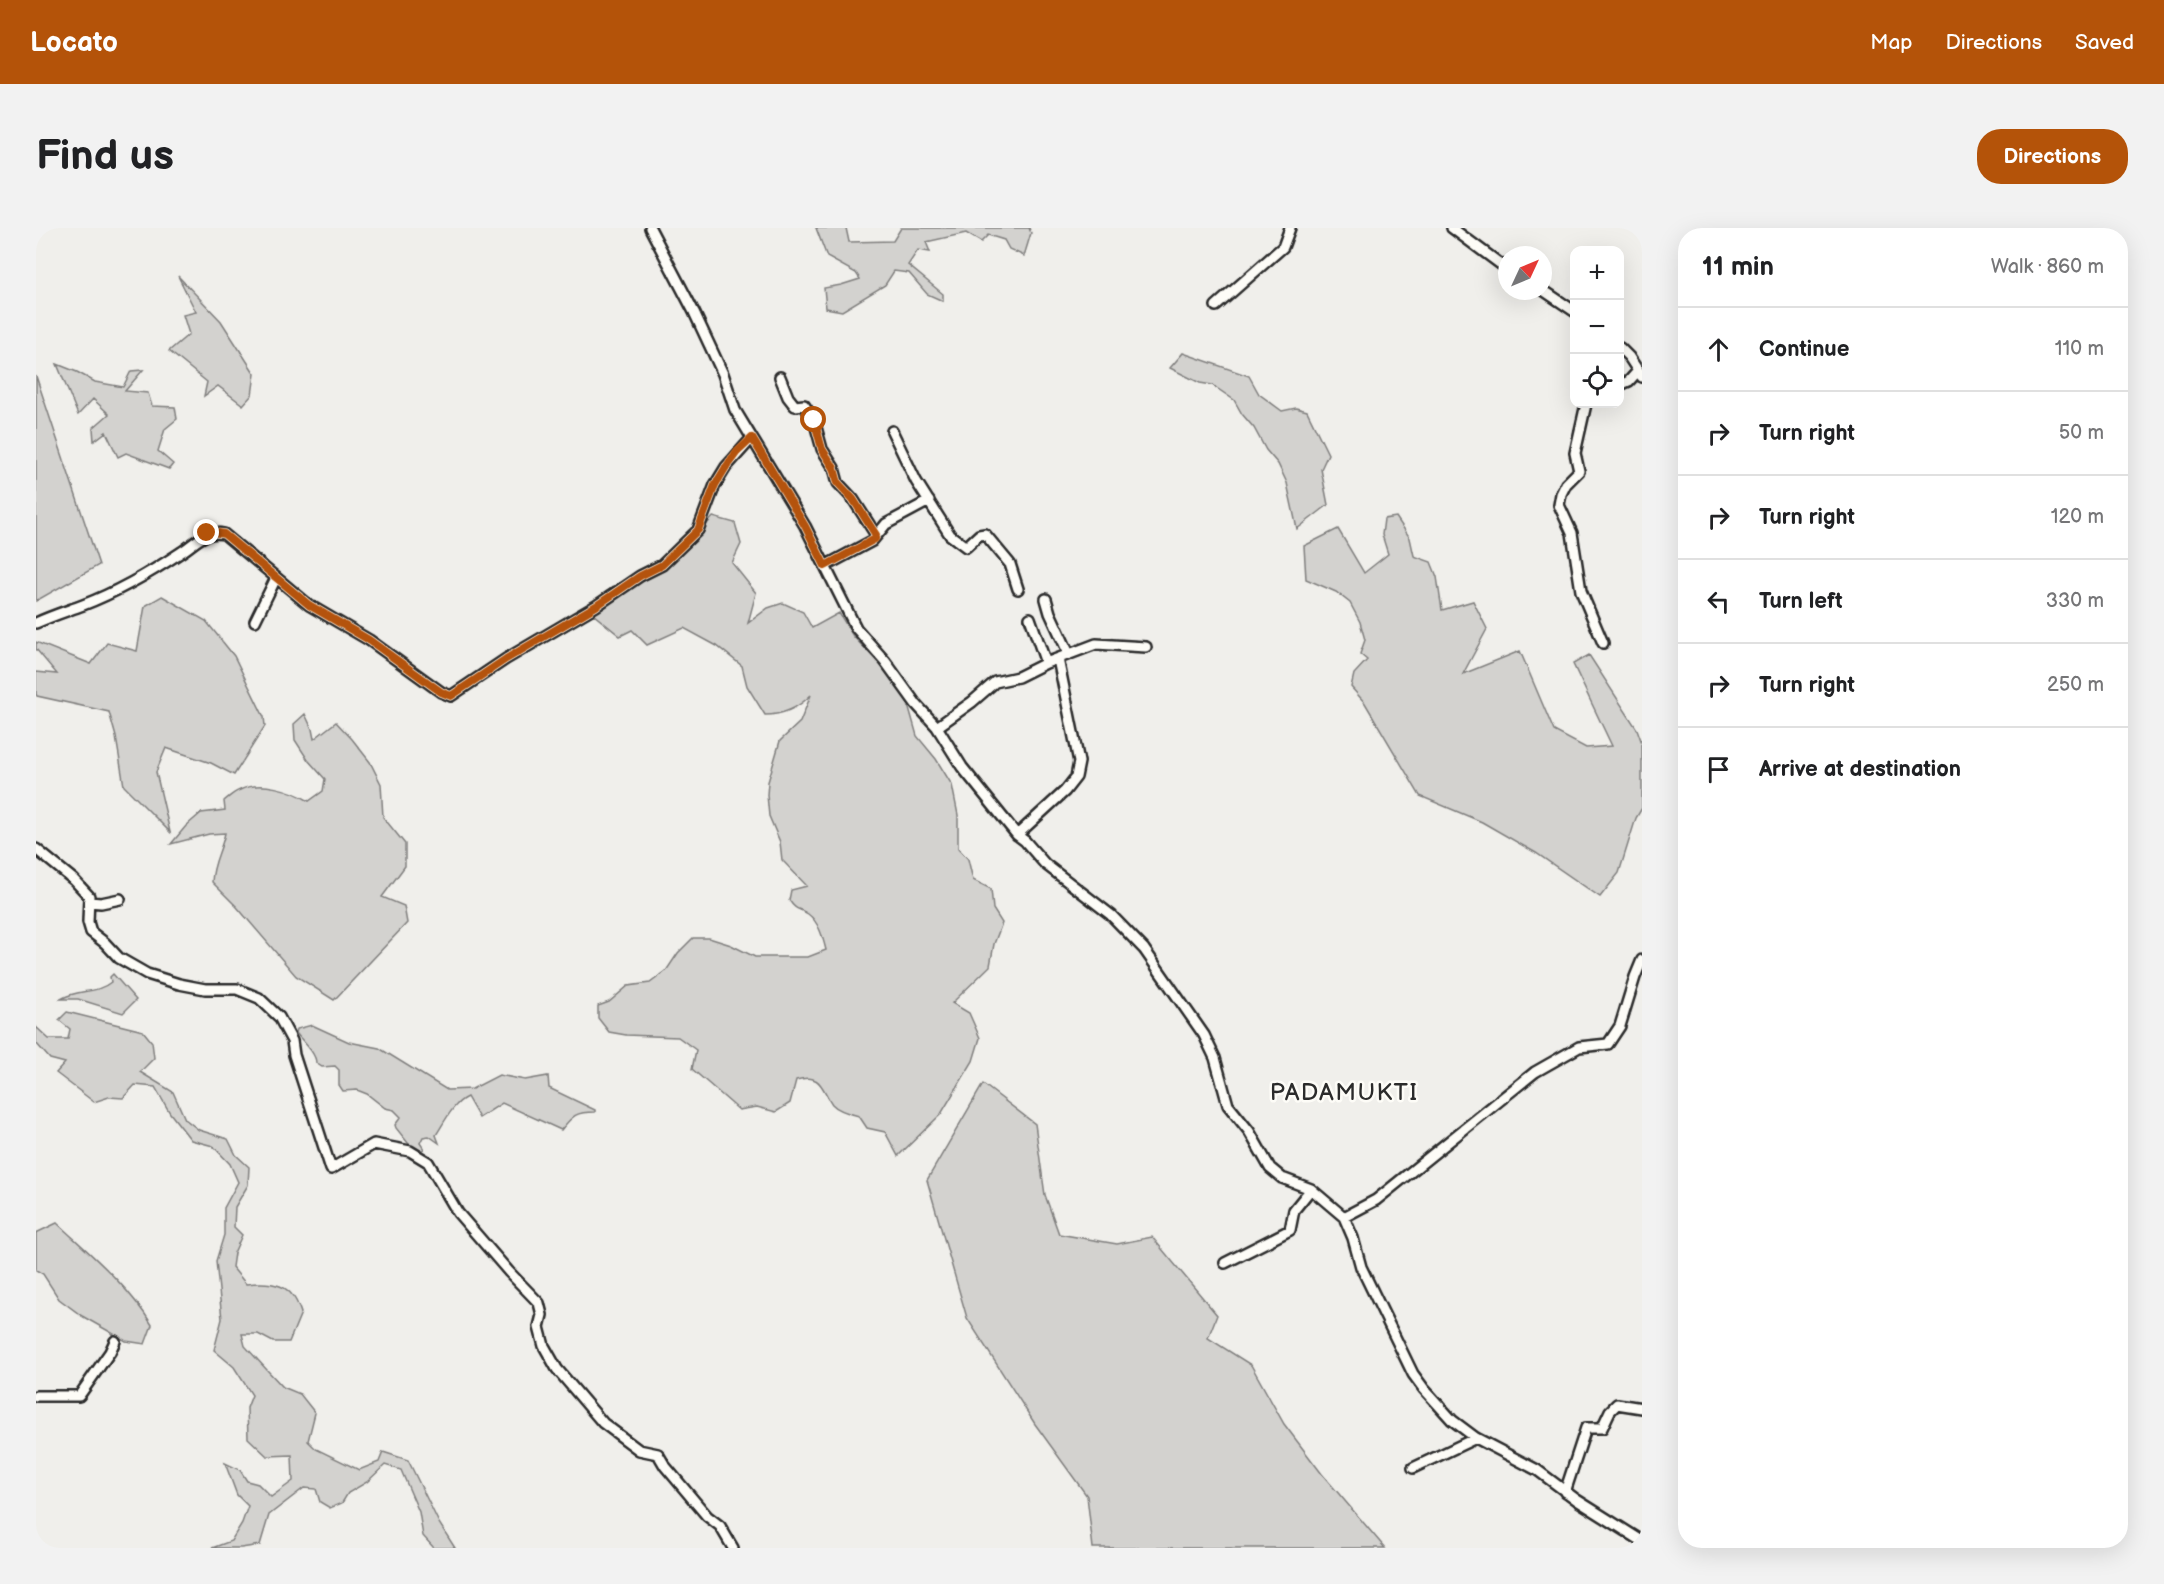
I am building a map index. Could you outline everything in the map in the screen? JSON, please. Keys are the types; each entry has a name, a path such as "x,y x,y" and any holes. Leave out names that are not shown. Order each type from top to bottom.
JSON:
{"street":[{"path":"650,228 666,254 723,374 735,410 805,526 856,628 885,661 915,704 937,727 962,767 1017,835 1045,864 1111,915 1144,948 1204,1035 1215,1058 1228,1105 1249,1131 1270,1168 1282,1178 1311,1189 1344,1217 1353,1238 1360,1267 1413,1374 1444,1414 1476,1438 1528,1465 1565,1492 1642,1541"},
{"path":"1216,306 1283,248 1290,228"},
{"path":"1452,228 1498,261"},
{"path":"1552,296 1570,308"},
{"path":"1624,352 1640,374 1624,383"},
{"path":"780,377 789,399 795,406 804,405 813,417 822,449 834,468 838,483 853,499 876,535"},
{"path":"1585,408 1575,453 1579,471 1566,484 1559,505 1572,533 1581,591 1603,643"},
{"path":"891,431 914,479 950,535 963,546 968,546 979,535 986,534 1010,564 1018,589"},
{"path":"36,623 84,605 131,583 182,552 198,538 214,532 224,534 309,605 369,640 432,686 451,696 506,659 596,606 640,576 662,565 698,530 715,485 737,452 752,438"},
{"path":"825,566 872,541 886,525 929,501"},
{"path":"255,621 276,579"},
{"path":"1046,599 1069,654"},
{"path":"1030,618 1046,663"},
{"path":"937,727 995,682 1018,677 1046,663 1098,644 1146,647"},
{"path":"1017,835 1065,791 1076,777 1079,762 1058,659"},
{"path":"36,849 89,896 88,922 91,932 130,966 158,978 191,987 237,989 259,998 279,1017 292,1041 294,1055 332,1169 374,1144 410,1151 428,1162 458,1213 539,1303 542,1315 539,1327 544,1346 557,1369 603,1423 639,1450 658,1454 665,1466 707,1516 720,1526 733,1548"},
{"path":"89,902 101,903 120,899"},
{"path":"1344,1217 1376,1200 1535,1072 1579,1047 1608,1044 1620,1026 1642,960"},
{"path":"1225,1263 1290,1230 1294,1210 1311,1189"},
{"path":"36,1396 79,1396 110,1352 115,1341"},
{"path":"1565,1492 1586,1428 1602,1428 1610,1411 1617,1404 1642,1408"},
{"path":"1413,1468 1476,1438"}],"shaded area":[{"path":"816,228 846,228 849,242 893,241 901,228 1029,228 1031,233 1024,256 1009,249 1004,240 988,235 981,242 966,233 926,242 930,252 918,250 908,265 943,294 943,301 927,294 909,273 894,271 885,285 842,311 826,308 824,288 860,279 856,273 827,257"},
{"path":"178,276 221,321 255,374 252,395 243,405 218,386 204,396 207,382 169,351 189,334 183,315 196,312"},
{"path":"1183,353 1249,376 1259,394 1282,411 1296,408 1307,411 1328,454 1321,469 1328,505 1297,529 1287,483 1278,464 1266,450 1234,400 1212,385 1200,383 1170,368"},
{"path":"57,364 95,382 123,387 131,371 143,370 125,391 148,393 152,406 175,407 177,419 165,429 158,451 173,464 169,469 126,453 118,457 106,432 94,441 93,428 109,414 93,399 78,415"},
{"path":"36,376 99,565 36,601"},
{"path":"713,517 735,523 741,544 732,563 756,593 748,623 768,608 783,603 803,612 812,628 839,613 853,636 904,690 917,736 936,759 952,785 958,815 958,848 968,859 973,880 991,889 993,909 1002,923 994,944 990,966 952,1003 969,1013 980,1038 973,1061 941,1114 898,1156 885,1132 867,1128 859,1116 845,1112 832,1104 816,1080 805,1078 796,1080 790,1103 776,1112 757,1107 739,1110 692,1069 696,1050 678,1037 609,1032 598,1018 598,1006 609,1002 628,986 650,983 666,971 678,953 693,938 709,938 731,945 755,957 808,957 826,950 815,921 791,904 789,900 791,890 807,886 782,860 780,842 769,816 767,795 768,782 780,741 800,722 811,695 790,710 765,715 747,686 742,666 717,646 684,628 647,645 632,630 620,636 593,614 679,556"},
{"path":"1396,517 1410,538 1414,556 1431,562 1437,577 1442,610 1473,601 1487,629 1463,674 1520,651 1554,731 1586,748 1612,746 1573,664 1589,655 1637,729 1642,743 1642,808 1636,818 1619,873 1600,897 1536,853 1482,822 1420,796 1365,703 1351,687 1354,674 1367,660 1360,654 1365,640 1360,622 1350,603 1336,592 1306,579 1304,546 1338,529 1364,573 1388,554 1382,535 1384,519"},
{"path":"162,596 206,621 234,656 264,717 265,726 234,775 211,763 166,748 156,772 170,832 124,786 116,737 109,712 36,694 36,672 57,674 36,649 36,642 91,664 107,643 137,651 145,606"},
{"path":"305,714 314,739 336,722 370,762 381,784 383,817 405,844 405,866 382,897 404,906 407,923 334,1000 296,976 237,907 212,882 225,833 209,834 171,844 201,813 225,810 224,801 248,787 276,788 294,793 309,801 323,791 325,779 308,760 295,740 294,724"},
{"path":"113,974 136,1000 123,1013 78,999 61,999 105,986 111,982 110,977"},
{"path":"67,1012 143,1031 152,1042 154,1058 140,1072 173,1092 185,1119 199,1130 228,1139 236,1155 249,1167 248,1185 235,1207 234,1227 242,1235 234,1253 232,1267 246,1284 271,1284 288,1290 301,1313 289,1342 273,1342 258,1334 242,1334 245,1346 283,1387 300,1394 315,1413 308,1441 316,1449 359,1470 379,1462 383,1452 408,1460 439,1523 455,1548 434,1548 423,1536 419,1512 401,1470 385,1465 367,1482 348,1493 342,1503 330,1508 320,1502 316,1489 304,1488 269,1515 260,1545 241,1548 212,1548 231,1541 242,1523 248,1506 237,1495 225,1463 240,1470 247,1481 258,1484 271,1497 293,1481 292,1455 267,1456 248,1438 247,1408 252,1395 234,1367 214,1350 222,1319 216,1261 224,1235 224,1208 238,1182 230,1164 213,1146 191,1140 170,1113 155,1087 135,1085 123,1098 109,1097 94,1102 56,1073 65,1063 50,1059 36,1043 36,1027 49,1039 68,1039 70,1029 59,1020"},
{"path":"312,1025 349,1042 379,1048 447,1090 472,1089 499,1075 525,1080 548,1076 549,1088 595,1112 575,1115 561,1130 502,1103 479,1118 467,1097 453,1108 436,1135 439,1143 429,1136 423,1137 420,1143 424,1149 418,1151 396,1128 395,1125 401,1117 394,1110 385,1108 367,1094 357,1090 343,1091 339,1085 339,1070 335,1066 322,1067 316,1063 312,1051 296,1033 297,1029"},
{"path":"983,1084 1035,1124 1045,1195 1059,1234 1117,1244 1152,1237 1217,1315 1208,1338 1251,1365 1284,1424 1322,1474 1385,1548 1093,1548 1087,1496 1035,1424 967,1318 927,1180"},
{"path":"57,1223 108,1271 142,1310 152,1325 145,1344 126,1341 82,1316 59,1299 43,1274 36,1270 36,1233"}],"district":[{"name":"PADAMUKTI","path":"1344,1092"}],"route":[{"path":"207,533 224,534 309,605 369,640 441,692 451,696 506,659 596,606 640,576 662,565 674,555 698,530 715,485 737,452 752,438 805,526 825,566 875,539 876,535 853,499 838,483 834,468 820,446 814,420"}]}
